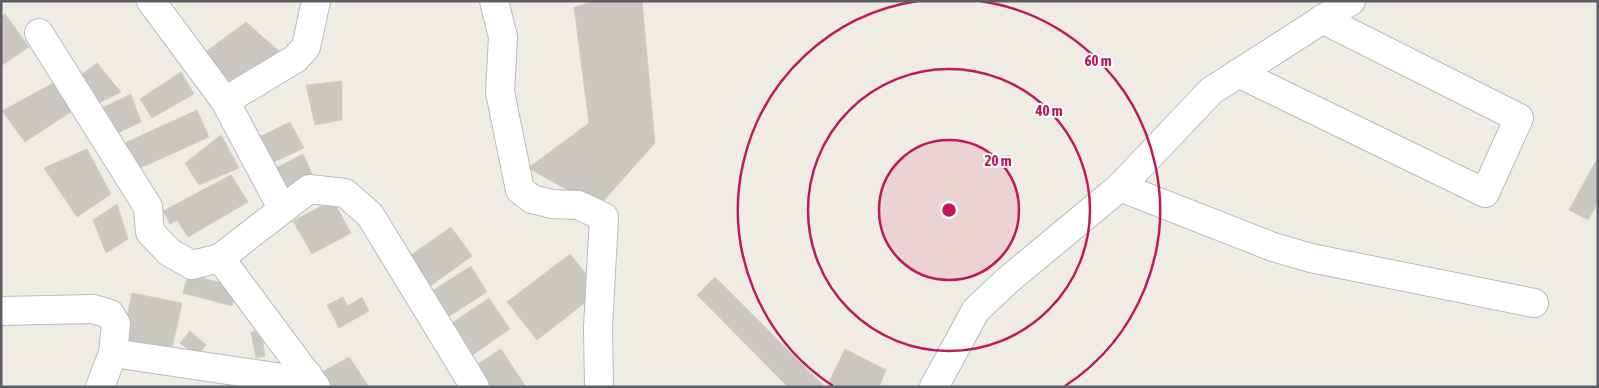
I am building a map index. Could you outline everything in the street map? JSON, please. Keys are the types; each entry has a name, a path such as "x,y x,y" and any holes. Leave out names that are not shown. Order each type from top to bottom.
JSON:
{"street":[{"path":"151,1 225,101 282,208"},
{"path":"225,101 295,59 306,47 316,1"},
{"path":"494,1 503,37 500,92 520,190 532,199 552,204 578,205 604,217 598,328 599,387"},
{"path":"934,387 976,310 1008,280 1120,187 1211,92 1238,73 1333,9 1520,118 1485,193 1238,73"},
{"path":"39,33 148,207 150,232 169,252 192,265 220,258 282,208 310,189 345,193 359,203 370,215 475,387"},
{"path":"1120,187 1273,247 1311,258 1534,303"},
{"path":"220,258 300,382"},
{"path":"1,311 93,309 110,314 116,324 112,353 100,387"},
{"path":"112,353 300,382"}],"building":[{"path":"595,1 642,1 655,143 598,207 528,168 589,123 574,7"},
{"path":"5,14 29,47 1,66 1,16"},
{"path":"246,22 280,52 233,83 200,56"},
{"path":"97,63 121,92 97,104 78,77"},
{"path":"181,72 194,94 152,118 140,99"},
{"path":"342,81 342,120 315,125 306,85"},
{"path":"55,82 75,109 25,142 2,111"},
{"path":"131,94 141,122 111,136 94,112"},
{"path":"197,110 209,137 136,170 118,146"},
{"path":"290,122 304,148 268,165 255,139"},
{"path":"221,135 239,168 199,185 185,163"},
{"path":"87,149 111,194 77,217 44,168"},
{"path":"303,154 314,178 289,193 270,171"},
{"path":"1598,157 1598,203 1588,220 1569,210"},
{"path":"231,175 248,202 188,237 177,220 170,224 163,211"},
{"path":"333,200 351,233 312,254 293,221"},
{"path":"117,204 128,239 106,253 93,220"},
{"path":"451,227 472,256 429,287 408,257"},
{"path":"570,254 600,291 537,340 507,302"},
{"path":"471,266 487,292 440,322 423,297"},
{"path":"188,274 237,287 232,306 183,293"},
{"path":"715,277 825,387 788,387 697,295"},
{"path":"132,293 182,303 171,353 122,342"},
{"path":"343,297 348,306 362,297 369,311 339,328 327,305"},
{"path":"489,298 510,329 464,361 443,329"},
{"path":"261,330 265,356 256,358 251,332"},
{"path":"190,331 206,345 197,356 180,343"},
{"path":"501,349 526,387 479,387 468,370"},
{"path":"845,349 886,370 879,387 838,387 829,382"},
{"path":"349,357 369,387 320,387 313,377"}]}
